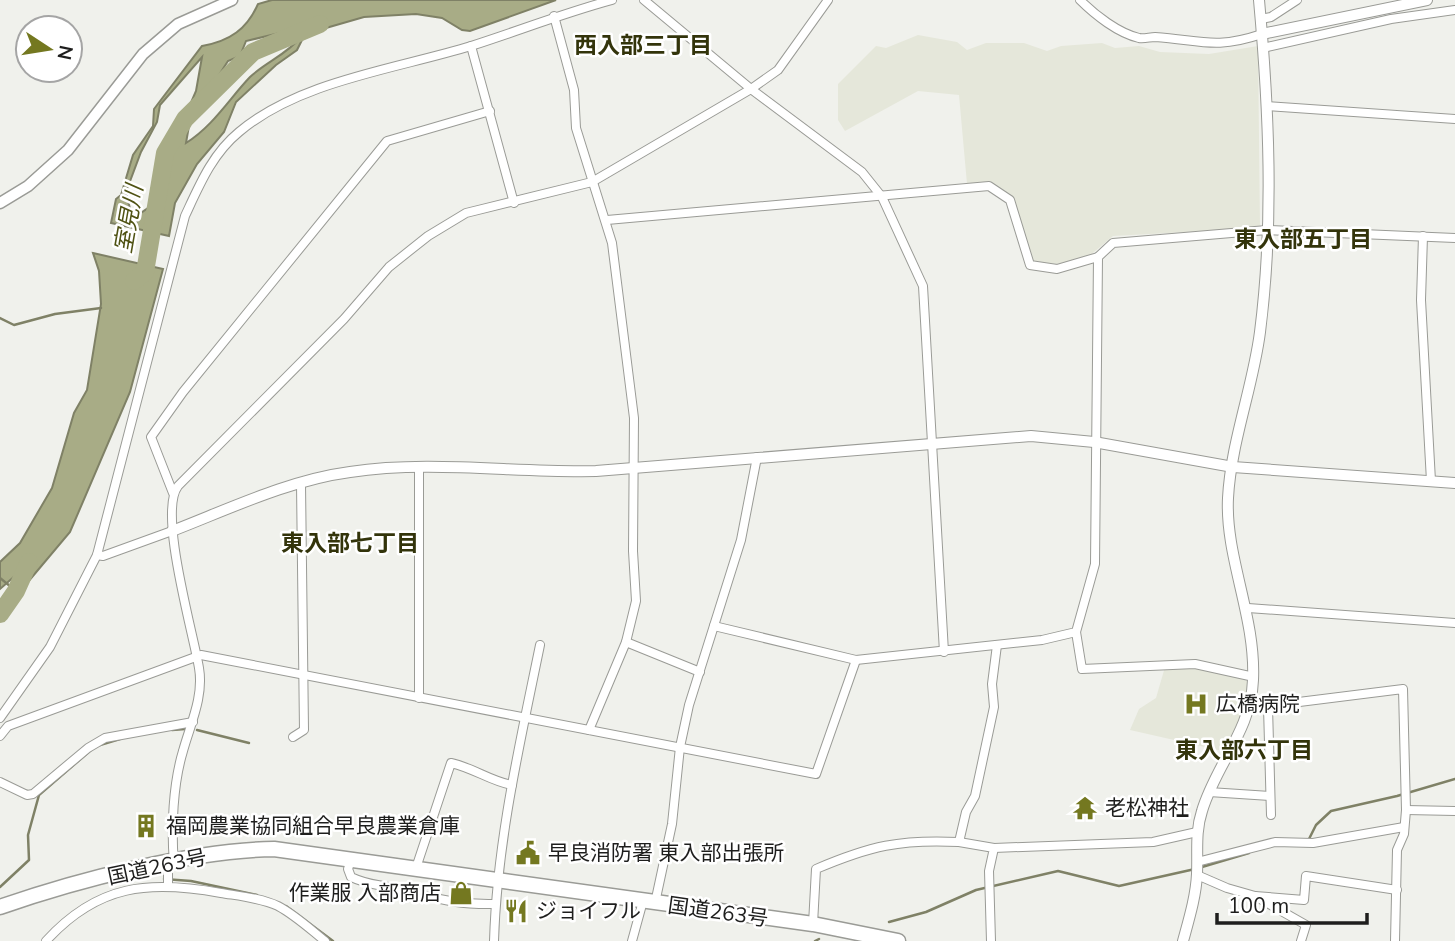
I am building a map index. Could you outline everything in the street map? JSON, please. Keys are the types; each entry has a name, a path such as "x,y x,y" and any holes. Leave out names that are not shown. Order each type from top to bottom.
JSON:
{"highway":[{"name":"国道263号","path":"0,907 85,882 249,849 274,849 813,924 898,941"}],"main road":[{"path":"0,204 29,186 68,150 143,54 178,24 232,0"}],"street":[{"path":"0,718 50,647 97,555 185,216 200,181 219,153 247,125 290,99 471,46 554,16 612,0"},
{"path":"644,0 751,89 862,172 881,197 923,286 944,652"},
{"path":"173,493 403,255 453,219 592,182 751,89 778,70 828,0"},
{"path":"1080,0 1106,22 1139,38 1154,37 1202,45 1238,42 1262,34 1427,0"},
{"path":"1183,941 1197,868 1197,832 1209,792 1242,733 1251,708 1254,677 1248,608 1228,528 1228,496 1260,332 1267,230 1267,106 1259,0"},
{"path":"1261,19 1271,17 1297,0"},
{"path":"1263,48 1391,19 1455,10"},
{"path":"554,16 574,90 576,128 607,220 634,418 633,551 636,601 626,642 589,730"},
{"path":"471,46 514,203"},
{"path":"1267,106 1455,119"},
{"path":"168,884 178,774 199,692 197,657 172,531 173,493 151,437 183,392 387,141 490,111"},
{"path":"607,220 989,186 1010,201 1030,265 1057,269 1098,257 1113,243 1267,230 1455,238"},
{"path":"1423,236 1421,300 1431,481"},
{"path":"1098,257 1094,442 1095,564 1076,632 1082,669 1195,664 1254,677"},
{"path":"97,555 103,556 301,484 347,472 419,467 547,472 634,468 1031,436 1094,442 1233,467 1455,483"},
{"path":"632,941 649,902 672,824 680,747 699,672 741,540 757,457"},
{"path":"419,467 419,698"},
{"path":"293,737 304,730 301,484"},
{"path":"1248,608 1455,623"},
{"path":"714,626 856,660 997,646 1076,632"},
{"path":"626,642 699,672"},
{"path":"494,941 497,880 512,785 540,645"},
{"path":"959,842 965,812 975,796 994,707 992,684 997,646"},
{"path":"0,736 8,726 197,657 816,774 856,660"},
{"path":"1251,708 1403,689 1406,807 1404,827 1397,850 1395,941"},
{"path":"1268,707 1271,815"},
{"path":"0,782 27,795 33,794 88,748 105,738 193,722"},
{"path":"416,868 451,763 471,767 490,779 512,785"},
{"path":"1209,792 1270,796"},
{"path":"1406,807 1455,811"},
{"path":"1197,868 1275,842 1308,842 1404,827"},
{"path":"813,924 816,869 882,844 918,840 959,842 994,848 1153,842 1197,832"},
{"path":"991,941 989,883 994,848"},
{"path":"351,860 348,869 351,877 370,886 391,887 458,905 495,904"},
{"path":"1197,868 1227,888 1255,896 1304,900 1306,876 1397,890"},
{"path":"46,941 65,922 97,900 111,894 168,884 248,897 276,906 325,941"},
{"path":"1255,896 1306,925 1301,941"}],"shaded area":[{"path":"272,0 556,0 470,31 462,30 442,18 416,14 364,17 319,30 302,40 297,50 276,65 236,102 224,132 197,164 175,203 169,236 111,223 116,199 121,195 133,155 153,126 154,109 202,46 221,41 243,27 258,4","holes":["297,29 301,37 250,77 213,120 186,143 190,120 228,61 240,56 246,41","202,57 196,91 171,149 162,198 141,213 136,223 118,221 117,217 122,211 131,213 126,192 141,152 157,122 160,105"]},
{"path":"918,35 957,42 967,50 986,43 1024,43 1047,51 1061,46 1102,43 1115,48 1139,46 1160,52 1209,54 1258,46 1260,228 1113,236 1087,258 1056,264 1033,261 1010,194 989,182 967,184 959,95 918,91 845,131 838,120 838,84 876,46 886,48"},
{"path":"93,253 163,269 130,392 70,532 22,589 16,575 0,589 0,562 20,543 52,488 74,413 87,390 101,304 99,271"},
{"name":"広橋病院","path":"1195,665 1248,681 1247,699 1227,752 1130,730 1139,709 1156,698 1165,667"}],"waterway":[{"name":"室見川","path":"134,281 145,272 165,153 185,119 253,52 320,24"},
{"path":"0,318 14,325 55,314 101,308"},
{"name":"室見川","path":"0,614 16,591 29,562"},
{"path":"0,578 16,591"},
{"path":"172,730 185,729"},
{"path":"197,730 249,743"},
{"path":"100,745 120,739"},
{"path":"0,887 29,860 28,835 39,795 91,750"},
{"path":"1308,841 1316,825 1331,811 1455,779"},
{"path":"1202,867 1249,853"},
{"path":"889,922 926,912 976,890 1058,871 1119,886 1195,869"},
{"path":"164,879 191,881 257,895"},
{"path":"286,906 333,941"},
{"path":"815,941 819,939"}],"place":[{"name":"広橋病院","path":"1196,704"},
{"name":"老松神社","path":"1085,808"},
{"name":"福岡農業協同組合早良農業倉庫","path":"146,826"},
{"name":"早良消防署 東入部出張所","path":"528,853"},
{"name":"作業服 入部商店","path":"461,893"},
{"name":"ジョイフル","path":"516,911"}],"district":[{"name":"西入部三丁目","path":"643,45"},
{"name":"東入部五丁目","path":"1303,239"},
{"name":"東入部七丁目","path":"350,543"},
{"name":"東入部六丁目","path":"1244,750"}]}
